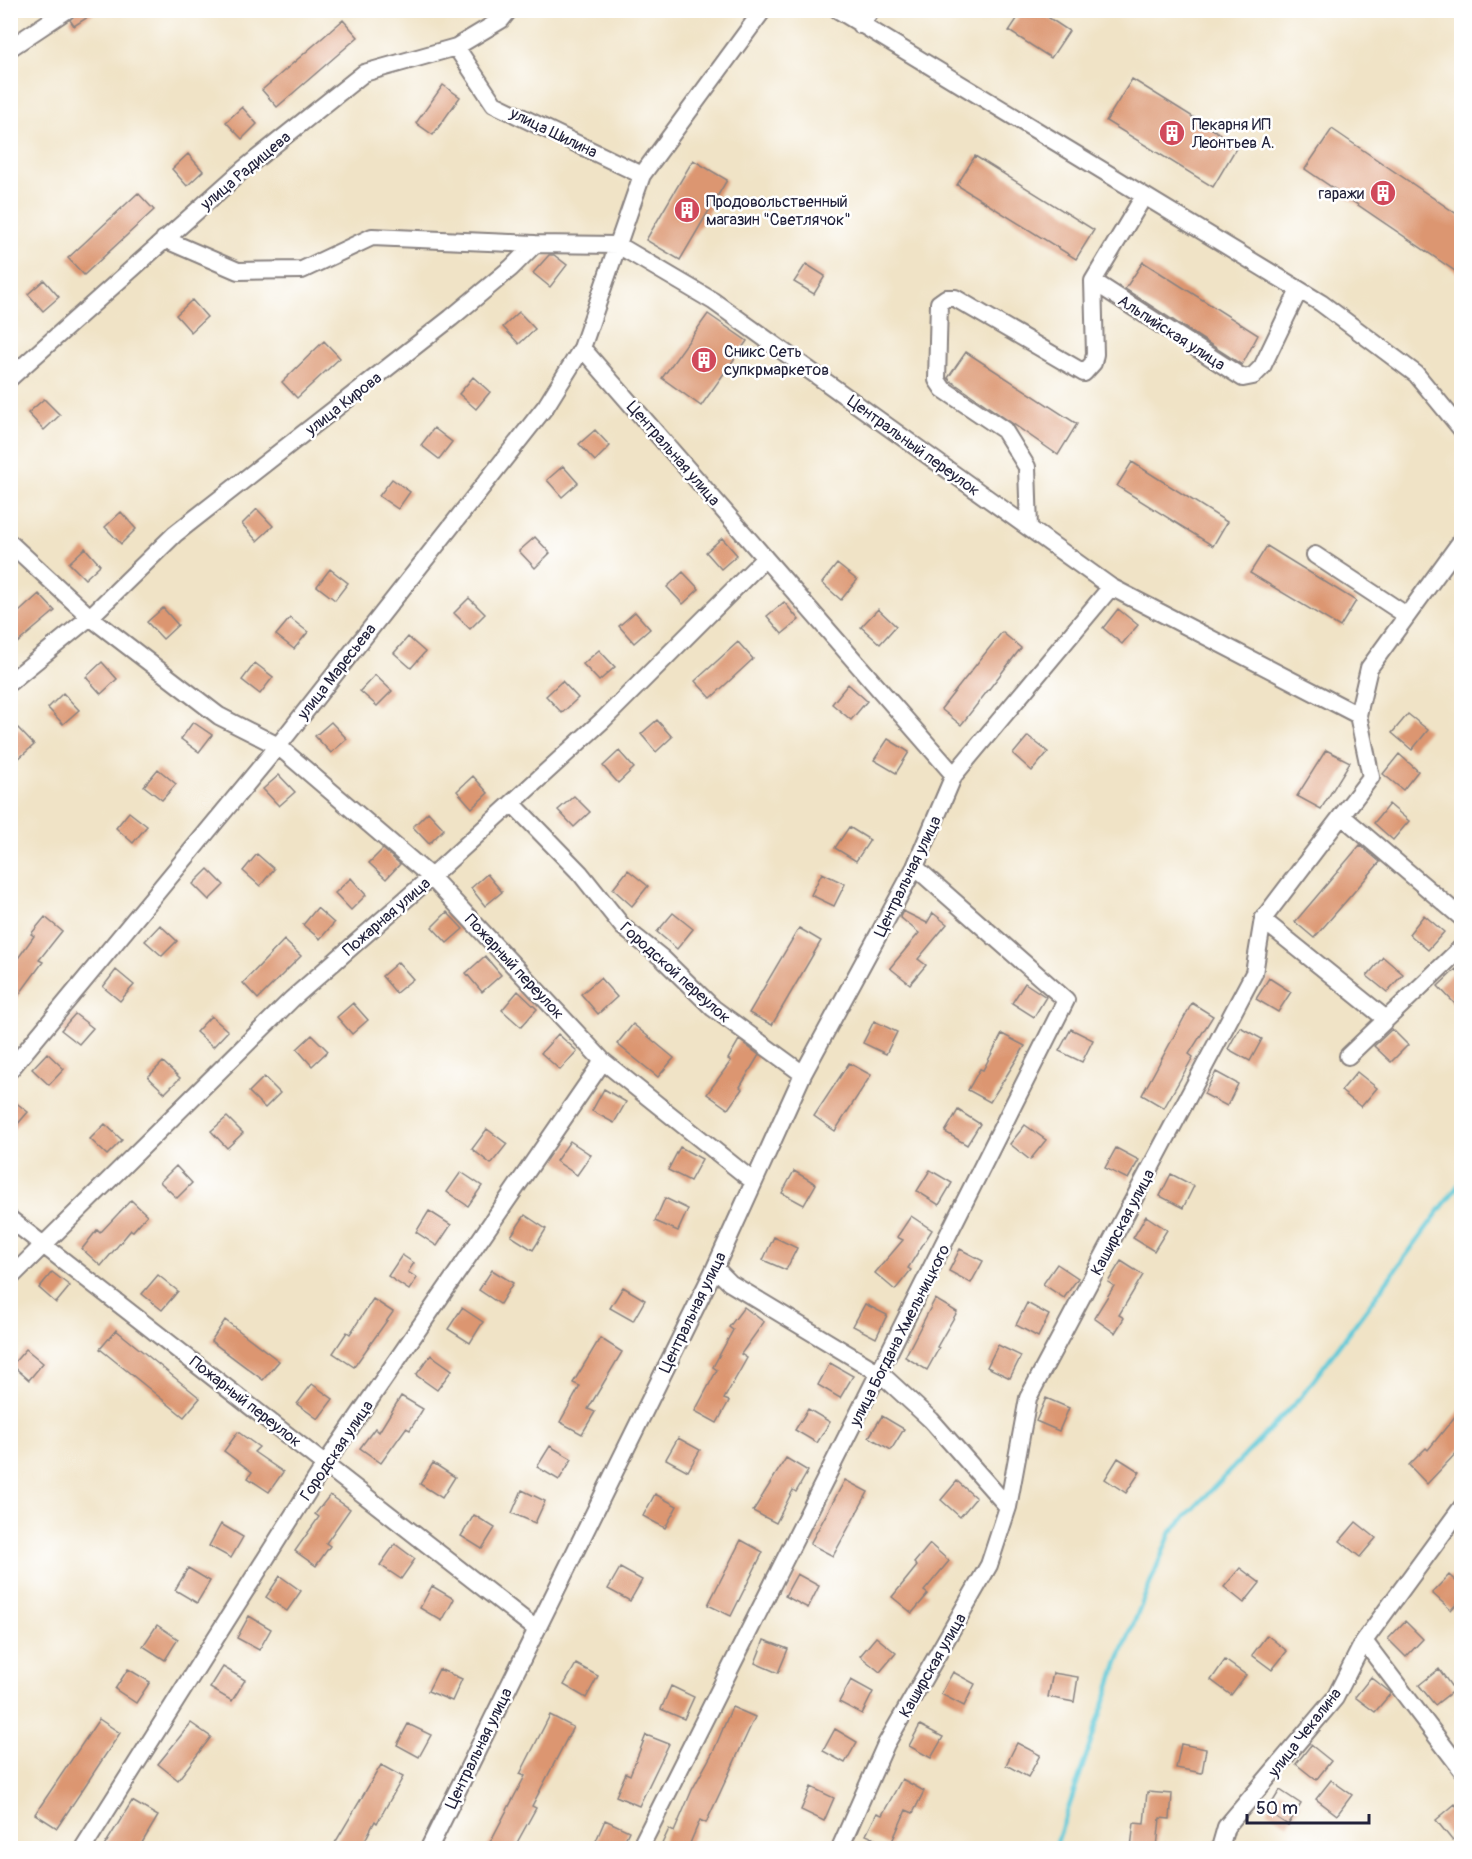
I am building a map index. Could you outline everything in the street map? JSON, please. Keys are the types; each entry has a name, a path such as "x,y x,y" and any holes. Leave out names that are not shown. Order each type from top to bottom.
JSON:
{"street":[{"path":"10,48 68,10"},
{"name":"улица Радищева","path":"10,378 245,168 364,74 456,47 501,20 509,10"},
{"path":"164,239 238,271 302,270 372,237 618,245 642,175 763,10"},
{"path":"838,10 1299,290 1416,374 1461,430"},
{"path":"860,25 871,10"},
{"name":"улица Шилина","path":"456,47 494,104 642,175"},
{"path":"1029,528 1027,467 1010,439 1004,430 943,389 937,380 939,303 946,298 955,298 1084,373 1093,363 1095,354 1093,281 1144,196"},
{"name":"улица Кирова","path":"10,682 90,617 175,534 451,318 511,268 535,244"},
{"name":"улица Маресьева","path":"10,1070 278,746 546,406 582,348 618,245"},
{"name":"Центральный переулок","path":"618,245 713,301 1111,587 1358,715"},
{"name":"Альпийская улица","path":"1093,281 1243,378 1253,376 1262,367 1299,290"},
{"name":"Центральная улица","path":"582,348 954,775"},
{"name":"Каширская улица","path":"840,1848 886,1744 989,1565 1008,1507 1028,1398 1254,973 1263,920 1371,777 1358,715 1370,668 1461,540"},
{"path":"10,543 90,617 219,716 278,746"},
{"path":"1315,555 1406,615"},
{"name":"Пожарная улица","path":"10,1278 292,999 431,877 603,720 765,558"},
{"name":"Центральная улица","path":"429,1848 715,1268 803,1074 915,867 954,775 1111,587"},
{"name":"Пожарный переулок","path":"278,746 431,877 603,1061 754,1182"},
{"name":"Городской переулок","path":"512,803 580,873 623,927 662,958 713,1008 803,1074"},
{"path":"1342,816 1461,918"},
{"name":"улица Богдана Хмельницкого","path":"640,1848 794,1539 881,1374 1066,1000 915,867"},
{"path":"1263,920 1386,1019"},
{"path":"1348,1056 1461,947"},
{"name":"Городская улица","path":"82,1848 326,1463 603,1061"},
{"name":"Пожарный переулок","path":"10,1219 326,1463 536,1629"},
{"path":"715,1268 730,1283 881,1374 931,1420 1008,1507"},
{"name":"улица Чекалина","path":"1220,1848 1226,1827 1335,1698 1364,1641 1461,1507"},
{"path":"1364,1641 1461,1770"}],"building":[{"path":"77,10 99,10 74,26 70,20"},
{"path":"1023,10 1037,10 1069,31 1051,58 1009,31"},
{"path":"343,20 358,37 277,107 262,90"},
{"name":"Пекарня ИП Леонтьев А.","path":"1132,79 1238,145 1213,187 1106,121"},
{"path":"443,85 460,97 433,135 416,123"},
{"path":"242,107 257,124 242,139 226,122"},
{"name":"гаражи","path":"1332,129 1461,217 1461,275 1305,169"},
{"path":"188,154 203,171 187,186 172,169"},
{"path":"975,156 1094,230 1076,259 957,185"},
{"name":"Продовольственный магазин \"Светлячок\"","path":"693,160 727,180 680,260 646,240"},
{"path":"138,193 154,210 84,275 68,258"},
{"path":"549,255 554,255 567,265 550,287 533,273"},
{"path":"1143,262 1258,335 1242,365 1125,289"},
{"path":"806,264 825,276 814,294 794,282"},
{"path":"44,280 59,297 43,311 28,294"},
{"path":"192,300 207,317 191,332 176,315"},
{"path":"519,312 535,329 519,344 503,327"},
{"name":"Сникс Сеть супкрмаркетов","path":"708,314 747,341 701,406 662,378"},
{"path":"324,341 340,358 297,398 282,382"},
{"path":"966,352 1077,424 1058,455 948,378"},
{"path":"473,377 490,392 476,409 459,394"},
{"path":"44,399 60,415 44,430 28,413"},
{"path":"434,428 452,442 439,459 421,445"},
{"path":"595,430 610,446 595,461 579,444"},
{"path":"1132,462 1227,522 1213,546 1117,486"},
{"path":"563,466 578,483 562,497 547,480"},
{"path":"392,479 410,492 398,509 379,496"},
{"path":"257,509 273,526 257,541 242,524"},
{"path":"121,512 136,529 121,544 105,527"},
{"path":"535,537 550,553 535,568 519,551"},
{"path":"722,538 737,555 721,569 706,552"},
{"path":"1267,546 1356,601 1340,627 1250,573"},
{"path":"85,548 100,565 85,579 69,563"},
{"path":"837,564 857,580 841,600 822,583"},
{"path":"330,569 348,583 335,600 317,586"},
{"path":"683,572 699,589 683,604 667,587"},
{"path":"39,594 55,611 10,649 10,620"},
{"path":"469,598 485,614 470,629 454,613"},
{"path":"784,602 799,620 782,634 767,616"},
{"path":"163,608 178,625 163,639 147,622"},
{"path":"878,609 896,626 880,644 861,627"},
{"path":"1118,609 1138,625 1122,644 1103,628"},
{"path":"635,612 650,629 634,643 619,626"},
{"path":"290,618 308,632 294,649 276,635"},
{"path":"1002,632 1021,648 961,725 941,709"},
{"path":"408,637 425,652 411,668 394,653"},
{"path":"738,642 753,659 711,698 695,681"},
{"path":"599,650 615,667 599,681 583,664"},
{"path":"102,662 117,679 101,694 86,677"},
{"path":"255,663 273,677 260,694 242,680"},
{"path":"375,675 392,691 377,706 360,691"},
{"path":"562,681 578,698 562,713 546,696"},
{"path":"848,684 867,701 851,720 832,704"},
{"path":"63,693 79,710 63,724 48,708"},
{"path":"1408,714 1428,730 1412,750 1392,733"},
{"path":"657,720 672,737 656,752 641,734"},
{"path":"193,722 212,735 199,752 181,739"},
{"path":"331,722 347,739 331,753 315,736"},
{"path":"18,728 34,745 18,759 10,752 10,735"},
{"path":"1028,736 1048,752 1032,771 1013,754"},
{"path":"888,739 909,752 896,773 874,760"},
{"path":"1326,750 1350,762 1321,809 1297,796"},
{"path":"619,751 634,768 618,783 603,766"},
{"path":"1399,754 1418,771 1403,790 1383,774"},
{"path":"158,769 176,784 162,800 144,786"},
{"path":"279,775 295,792 279,806 263,789"},
{"path":"473,776 488,793 472,808 457,791"},
{"path":"574,796 590,812 574,827 558,810"},
{"path":"1389,804 1409,821 1393,840 1374,823"},
{"path":"129,812 147,826 133,843 116,828"},
{"path":"428,812 444,829 429,844 413,827"},
{"path":"849,827 870,840 856,861 835,848"},
{"path":"1360,845 1380,862 1314,938 1295,922"},
{"path":"383,849 400,864 386,879 369,863"},
{"path":"257,854 274,869 260,886 243,871"},
{"path":"208,869 224,885 209,900 193,884"},
{"path":"628,870 648,886 632,906 613,889"},
{"path":"822,873 845,884 834,906 811,895"},
{"path":"487,874 502,892 485,906 471,888"},
{"path":"351,878 366,895 351,910 335,893"},
{"path":"317,908 334,923 320,939 303,925"},
{"path":"903,911 927,923 933,913 947,924 918,959 926,965 910,984 890,968 919,933 900,917"},
{"path":"447,912 463,929 447,943 432,927"},
{"path":"673,913 693,929 677,949 657,932"},
{"path":"1424,915 1444,932 1428,950 1409,934"},
{"path":"45,917 62,931 39,960 43,962 10,1007 11,968 34,936 31,934"},
{"path":"160,925 177,941 162,956 145,941"},
{"path":"799,928 821,941 772,1025 749,1013"},
{"path":"284,940 301,956 258,999 243,983"},
{"path":"485,956 501,975 482,992 466,973"},
{"path":"1383,957 1403,974 1387,992 1367,976"},
{"path":"398,962 413,979 396,993 382,976"},
{"path":"1456,969 1461,975 1461,998 1455,1004 1438,986"},
{"path":"116,970 134,985 120,1001 103,987"},
{"path":"600,978 617,997 598,1014 581,994"},
{"path":"1269,978 1291,992 1278,1012 1256,999"},
{"path":"1025,983 1046,997 1034,1017 1012,1003"},
{"path":"518,991 537,1009 521,1027 502,1010"},
{"path":"353,1003 368,1020 352,1034 337,1017"},
{"path":"1192,1003 1213,1016 1189,1054 1193,1057 1164,1108 1142,1095"},
{"path":"75,1014 93,1028 79,1044 61,1030"},
{"path":"211,1016 228,1031 213,1047 196,1032"},
{"path":"874,1021 897,1032 886,1054 863,1043"},
{"path":"633,1024 674,1058 658,1077 617,1044"},
{"path":"1240,1027 1262,1039 1250,1061 1228,1049"},
{"path":"1071,1029 1093,1040 1082,1062 1059,1051"},
{"path":"1392,1029 1408,1045 1391,1062 1374,1046"},
{"path":"558,1034 577,1051 560,1070 541,1053"},
{"path":"1002,1034 1025,1046 990,1102 968,1090 980,1069 983,1070"},
{"path":"312,1035 328,1051 312,1066 297,1049"},
{"path":"739,1040 759,1055 740,1087 742,1089 728,1109 707,1094 731,1061 728,1059"},
{"path":"47,1053 64,1069 49,1085 32,1069"},
{"path":"163,1062 180,1078 165,1093 148,1077"},
{"path":"849,1063 871,1075 835,1131 814,1116"},
{"path":"1216,1072 1238,1084 1227,1106 1204,1094"},
{"path":"1357,1072 1377,1088 1361,1107 1341,1091"},
{"path":"264,1077 280,1093 265,1108 249,1092"},
{"path":"604,1089 626,1102 614,1123 592,1111"},
{"path":"10,1098 28,1112 10,1133"},
{"path":"958,1110 980,1124 967,1145 945,1132"},
{"path":"227,1117 243,1133 227,1148 211,1131"},
{"path":"105,1124 122,1140 107,1155 90,1139"},
{"path":"1025,1125 1046,1140 1030,1160 1010,1144"},
{"path":"487,1129 507,1144 491,1164 472,1149"},
{"path":"570,1141 591,1155 577,1175 556,1161"},
{"path":"680,1147 702,1159 690,1181 668,1170"},
{"path":"1116,1148 1139,1160 1128,1179 1105,1168"},
{"path":"176,1166 192,1183 177,1198 160,1182"},
{"path":"930,1170 952,1183 939,1205 917,1191"},
{"path":"794,1171 816,1184 804,1205 782,1193"},
{"path":"461,1172 482,1186 468,1206 447,1192"},
{"path":"1171,1174 1194,1186 1183,1208 1160,1196"},
{"path":"665,1198 688,1209 678,1231 655,1221"},
{"path":"131,1200 147,1215 133,1231 131,1230 101,1266 82,1249 97,1230 100,1233"},
{"path":"429,1211 451,1225 437,1246 416,1232"},
{"path":"525,1215 546,1229 533,1250 511,1236"},
{"path":"911,1216 932,1230 908,1268 911,1270 895,1290 875,1273 903,1240 897,1237"},
{"path":"1146,1216 1167,1230 1154,1251 1133,1238"},
{"path":"774,1237 797,1248 786,1270 763,1260"},
{"path":"960,1249 983,1261 971,1283 949,1271"},
{"path":"402,1255 414,1263 408,1272 417,1278 409,1290 388,1276"},
{"path":"1121,1261 1143,1275 1119,1315 1124,1318 1115,1333 1094,1318 1114,1286 1108,1282"},
{"path":"1057,1264 1078,1278 1064,1298 1043,1284"},
{"path":"492,1270 513,1283 500,1304 479,1290"},
{"path":"52,1272 70,1286 56,1303 39,1288"},
{"path":"158,1275 178,1291 162,1310 142,1294"},
{"path":"623,1287 645,1300 633,1321 610,1308"},
{"path":"373,1299 393,1312 354,1367 333,1353 347,1332 350,1334"},
{"path":"935,1299 957,1312 927,1370 905,1357"},
{"path":"1027,1303 1049,1315 1038,1337 1016,1325"},
{"path":"865,1304 887,1315 876,1338 853,1326"},
{"path":"744,1307 764,1322 741,1354 747,1358 724,1399 729,1401 717,1423 695,1411 717,1370 713,1367 733,1330 729,1327"},
{"path":"462,1308 483,1322 470,1343 448,1329"},
{"path":"225,1320 279,1361 263,1380 211,1341"},
{"path":"116,1330 200,1398 184,1417 100,1349"},
{"path":"600,1338 622,1352 588,1409 595,1412 582,1434 560,1422 580,1386 573,1383"},
{"path":"998,1345 1021,1356 1010,1378 987,1367"},
{"path":"26,1349 43,1363 29,1380 12,1365"},
{"path":"431,1355 452,1370 437,1390 416,1375"},
{"path":"830,1363 853,1376 840,1398 818,1385"},
{"path":"312,1384 333,1399 318,1419 297,1404"},
{"path":"401,1396 423,1409 410,1430 406,1428 381,1463 360,1448 375,1428 379,1432"},
{"path":"1046,1398 1069,1408 1059,1431 1036,1421"},
{"path":"808,1409 830,1422 817,1443 795,1430"},
{"path":"1461,1409 1461,1448 1427,1484 1409,1465 1426,1448 1428,1450"},
{"path":"882,1416 904,1429 891,1450 869,1437"},
{"path":"238,1432 259,1447 254,1452 283,1472 269,1492 248,1478 252,1472 224,1451"},
{"path":"678,1438 700,1450 688,1471 666,1459"},
{"path":"550,1446 572,1459 559,1480 537,1467"},
{"path":"786,1458 808,1471 796,1492 793,1490 776,1523 753,1511"},
{"path":"1118,1458 1140,1472 1126,1493 1105,1479"},
{"path":"433,1463 455,1477 442,1498 420,1484"},
{"path":"845,1480 868,1492 833,1556 810,1544"},
{"path":"957,1481 976,1498 960,1517 941,1500"},
{"path":"522,1490 545,1501 535,1523 512,1513"},
{"path":"655,1494 677,1506 665,1528 643,1516"},
{"path":"330,1495 350,1509 326,1543 330,1546 316,1566 295,1551 319,1517 315,1514"},
{"path":"474,1515 495,1528 482,1549 461,1536"},
{"path":"1356,1522 1376,1538 1360,1557 1340,1541"},
{"path":"221,1524 243,1537 231,1558 209,1546"},
{"path":"741,1540 763,1552 731,1616 708,1605"},
{"path":"395,1544 415,1559 401,1579 380,1565"},
{"path":"930,1544 949,1561 924,1591 928,1594 912,1613 892,1597 917,1566 914,1563"},
{"path":"188,1568 210,1581 197,1603 175,1590"},
{"path":"620,1568 642,1580 630,1601 608,1589"},
{"path":"1240,1568 1260,1583 1244,1603 1224,1587"},
{"path":"797,1574 819,1586 808,1608 785,1596"},
{"path":"1449,1575 1461,1586 1461,1599 1451,1610 1432,1593"},
{"path":"280,1576 301,1591 287,1611 266,1597"},
{"path":"432,1586 454,1599 442,1621 420,1608"},
{"path":"249,1616 271,1629 259,1650 237,1638"},
{"path":"1405,1621 1423,1639 1406,1657 1388,1639"},
{"path":"157,1625 178,1639 165,1660 143,1646"},
{"path":"1267,1635 1287,1651 1272,1670 1252,1655"},
{"path":"876,1637 896,1653 880,1672 860,1656"},
{"path":"764,1640 788,1649 778,1673 755,1663"},
{"path":"1225,1660 1246,1675 1231,1695 1211,1680"},
{"path":"576,1664 598,1676 586,1698 564,1685"},
{"path":"223,1667 245,1680 232,1701 210,1688"},
{"path":"128,1669 150,1682 136,1703 115,1689"},
{"path":"439,1669 462,1679 452,1701 428,1691"},
{"path":"1439,1669 1454,1690 1435,1705 1419,1685"},
{"path":"953,1672 975,1684 964,1706 941,1694"},
{"path":"1053,1673 1078,1677 1074,1702 1048,1697"},
{"path":"1371,1677 1391,1693 1375,1712 1355,1697"},
{"path":"851,1680 873,1692 862,1714 839,1702"},
{"path":"671,1686 694,1697 684,1719 661,1709"},
{"path":"732,1707 755,1717 706,1823 700,1820 688,1848 660,1848 669,1829 674,1832"},
{"path":"550,1715 573,1727 532,1806 536,1808 514,1848 487,1848 525,1776 520,1774"},
{"path":"99,1719 120,1733 57,1828 35,1814"},
{"path":"191,1723 211,1737 178,1780 158,1764"},
{"path":"408,1724 431,1735 419,1757 397,1745"},
{"path":"920,1725 943,1737 931,1758 909,1746"},
{"path":"835,1729 857,1742 845,1763 823,1751"},
{"path":"646,1735 669,1744 639,1806 616,1796 626,1773 630,1775"},
{"path":"1017,1743 1040,1755 1028,1777 1006,1765"},
{"path":"1181,1744 1206,1749 1202,1773 1176,1768"},
{"path":"1311,1745 1331,1761 1316,1780 1296,1764"},
{"path":"381,1765 403,1777 377,1823 375,1821 361,1848 332,1848"},
{"path":"902,1779 924,1791 913,1813 906,1810 890,1846 866,1835 877,1813 882,1815"},
{"path":"1331,1780 1352,1795 1337,1815 1316,1799"},
{"path":"811,1787 834,1798 824,1821 801,1810"},
{"path":"1280,1790 1301,1804 1288,1825 1267,1811"},
{"path":"1147,1792 1172,1794 1170,1819 1160,1818 1157,1848 1131,1847 1134,1823 1144,1824"},
{"path":"132,1801 158,1816 139,1848 103,1848"},
{"path":"1455,1804 1461,1812 1461,1832 1452,1840 1436,1820"},
{"path":"605,1820 629,1831 621,1848 608,1848 595,1843"}],"waterway":[{"path":"1055,1848 1118,1662 1171,1532 1301,1397 1462,1180"}],"place":[{"name":"Пекарня ИП Леонтьев А.","path":"1172,133"},
{"name":"гаражи","path":"1383,193"},
{"name":"Продовольственный магазин \"Светлячок\"","path":"687,210"},
{"name":"Сникс Сеть супкрмаркетов","path":"704,360"}]}
